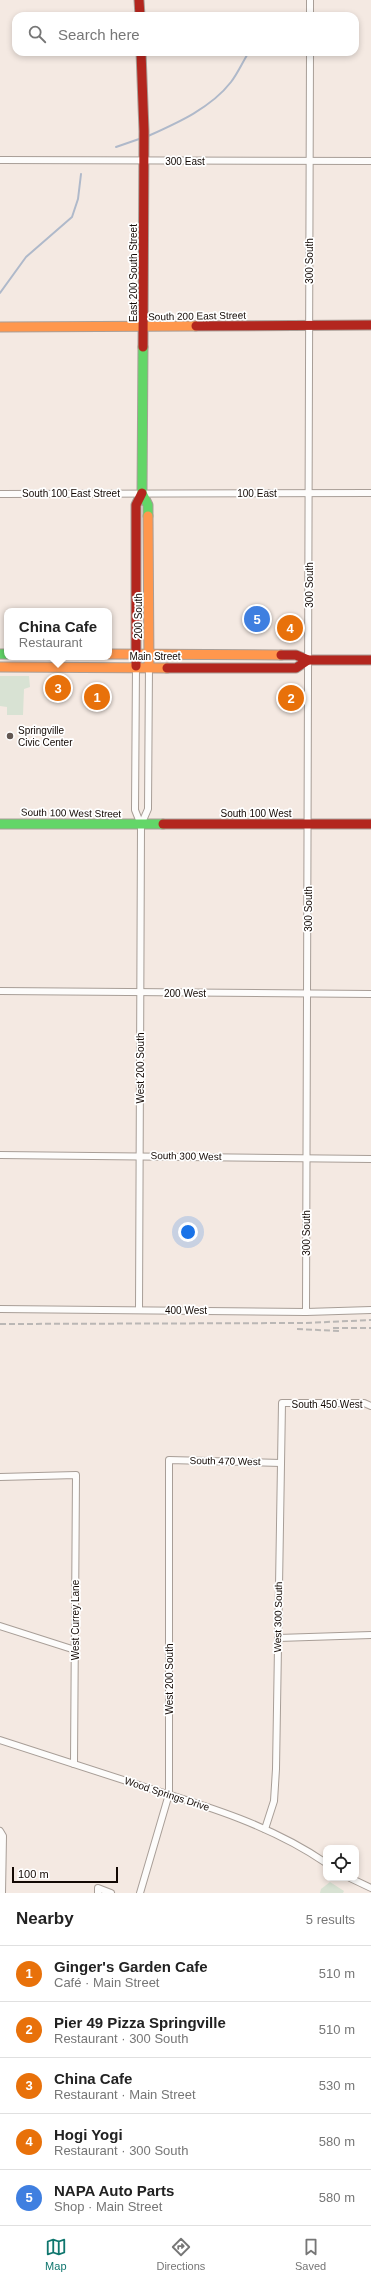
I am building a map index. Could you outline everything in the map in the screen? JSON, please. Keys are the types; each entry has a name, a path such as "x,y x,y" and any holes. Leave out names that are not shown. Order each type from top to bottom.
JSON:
{"street":[{"path":"139,0 140,12"},
{"path":"310,0 310,12"},
{"name":"East 200 South Street","path":"141,56 144,135 142,493"},
{"name":"300 South","path":"306,1312 310,56"},
{"name":"300 East","path":"0,160 144,162 371,161"},
{"name":"South 200 East Street","path":"0,327 144,328 371,325"},
{"name":"100 East","path":"142,493 371,493"},
{"name":"South 100 East Street","path":"0,494 142,493"},
{"name":"200 South","path":"141,825 148,809 149,666 148,505 142,493"},
{"name":"200 South","path":"141,825 135,810 136,504 142,493"},
{"name":"Main Street","path":"112,654 296,655 308,660 371,660"},
{"name":"Main Street","path":"0,667 149,666 296,668 308,660"},
{"name":"South 100 West Street","path":"0,824 141,825"},
{"name":"South 100 West","path":"141,825 371,824"},
{"name":"West 200 South","path":"139,1310 141,825"},
{"name":"200 West","path":"0,991 371,994"},
{"name":"South 300 West","path":"0,1155 140,1155 371,1159"},
{"name":"400 West","path":"0,1309 306,1312 371,1310"},
{"name":"South 450 West","path":"282,1403 364,1403 371,1406"},
{"name":"West 300 South","path":"265,1828 274,1801 282,1403"},
{"name":"West 200 South","path":"140,1893 169,1794 169,1460"},
{"name":"South 470 West","path":"169,1460 281,1463"},
{"name":"West Currey Lane","path":"0,1477 76,1475 74,1764"},
{"path":"0,1626 75,1650"},
{"path":"278,1638 371,1635"},
{"name":"Wood Springs Drive","path":"0,1740 169,1794 265,1828 303,1848 323,1861"},
{"path":"1,1831 2,1893"},
{"path":"356,1881 371,1888"},
{"path":"98,1890 111,1893"}],"green space":[{"path":"0,676 29,676 30,687 24,689 23,715 7,715 7,707 0,706"},
{"path":"330,1882 344,1891 343,1893 320,1893 321,1889"}],"waterway":[{"path":"148,136 182,120 214,100 231,82 247,56"},
{"path":"116,147 142,138"},
{"path":"0,293 26,257 72,217 78,199 81,174"}],"railway":[{"path":"0,1324 305,1323 371,1320"},
{"path":"333,1328 371,1328"},
{"path":"297,1329 339,1331"}],"traffic: fast":[{"path":"143,347 142,493 148,505 148,516"},
{"path":"0,824 163,824"}],"traffic: slow":[{"path":"0,327 196,326"},
{"path":"148,516 149,666"},
{"path":"112,654 281,655"},
{"path":"0,667 167,668"}],"traffic: jam":[{"path":"139,0 140,12"},
{"path":"141,56 144,131 143,347"},
{"path":"196,326 371,325"},
{"path":"136,666 136,505 142,493"},
{"path":"281,655 296,655 308,660 371,660"},
{"path":"167,668 296,668 308,660"},
{"path":"163,824 371,824"}],"place":[{"name":"NAPA Auto Parts","path":"257,619"},
{"name":"Hogi Yogi","path":"290,628"},
{"name":"China Cafe","path":"58,688"},
{"name":"Ginger's Garden Cafe","path":"97,697"},
{"name":"Pier 49 Pizza Springville","path":"291,698"},
{"name":"Springville Civic Center","path":"10,736"}]}
